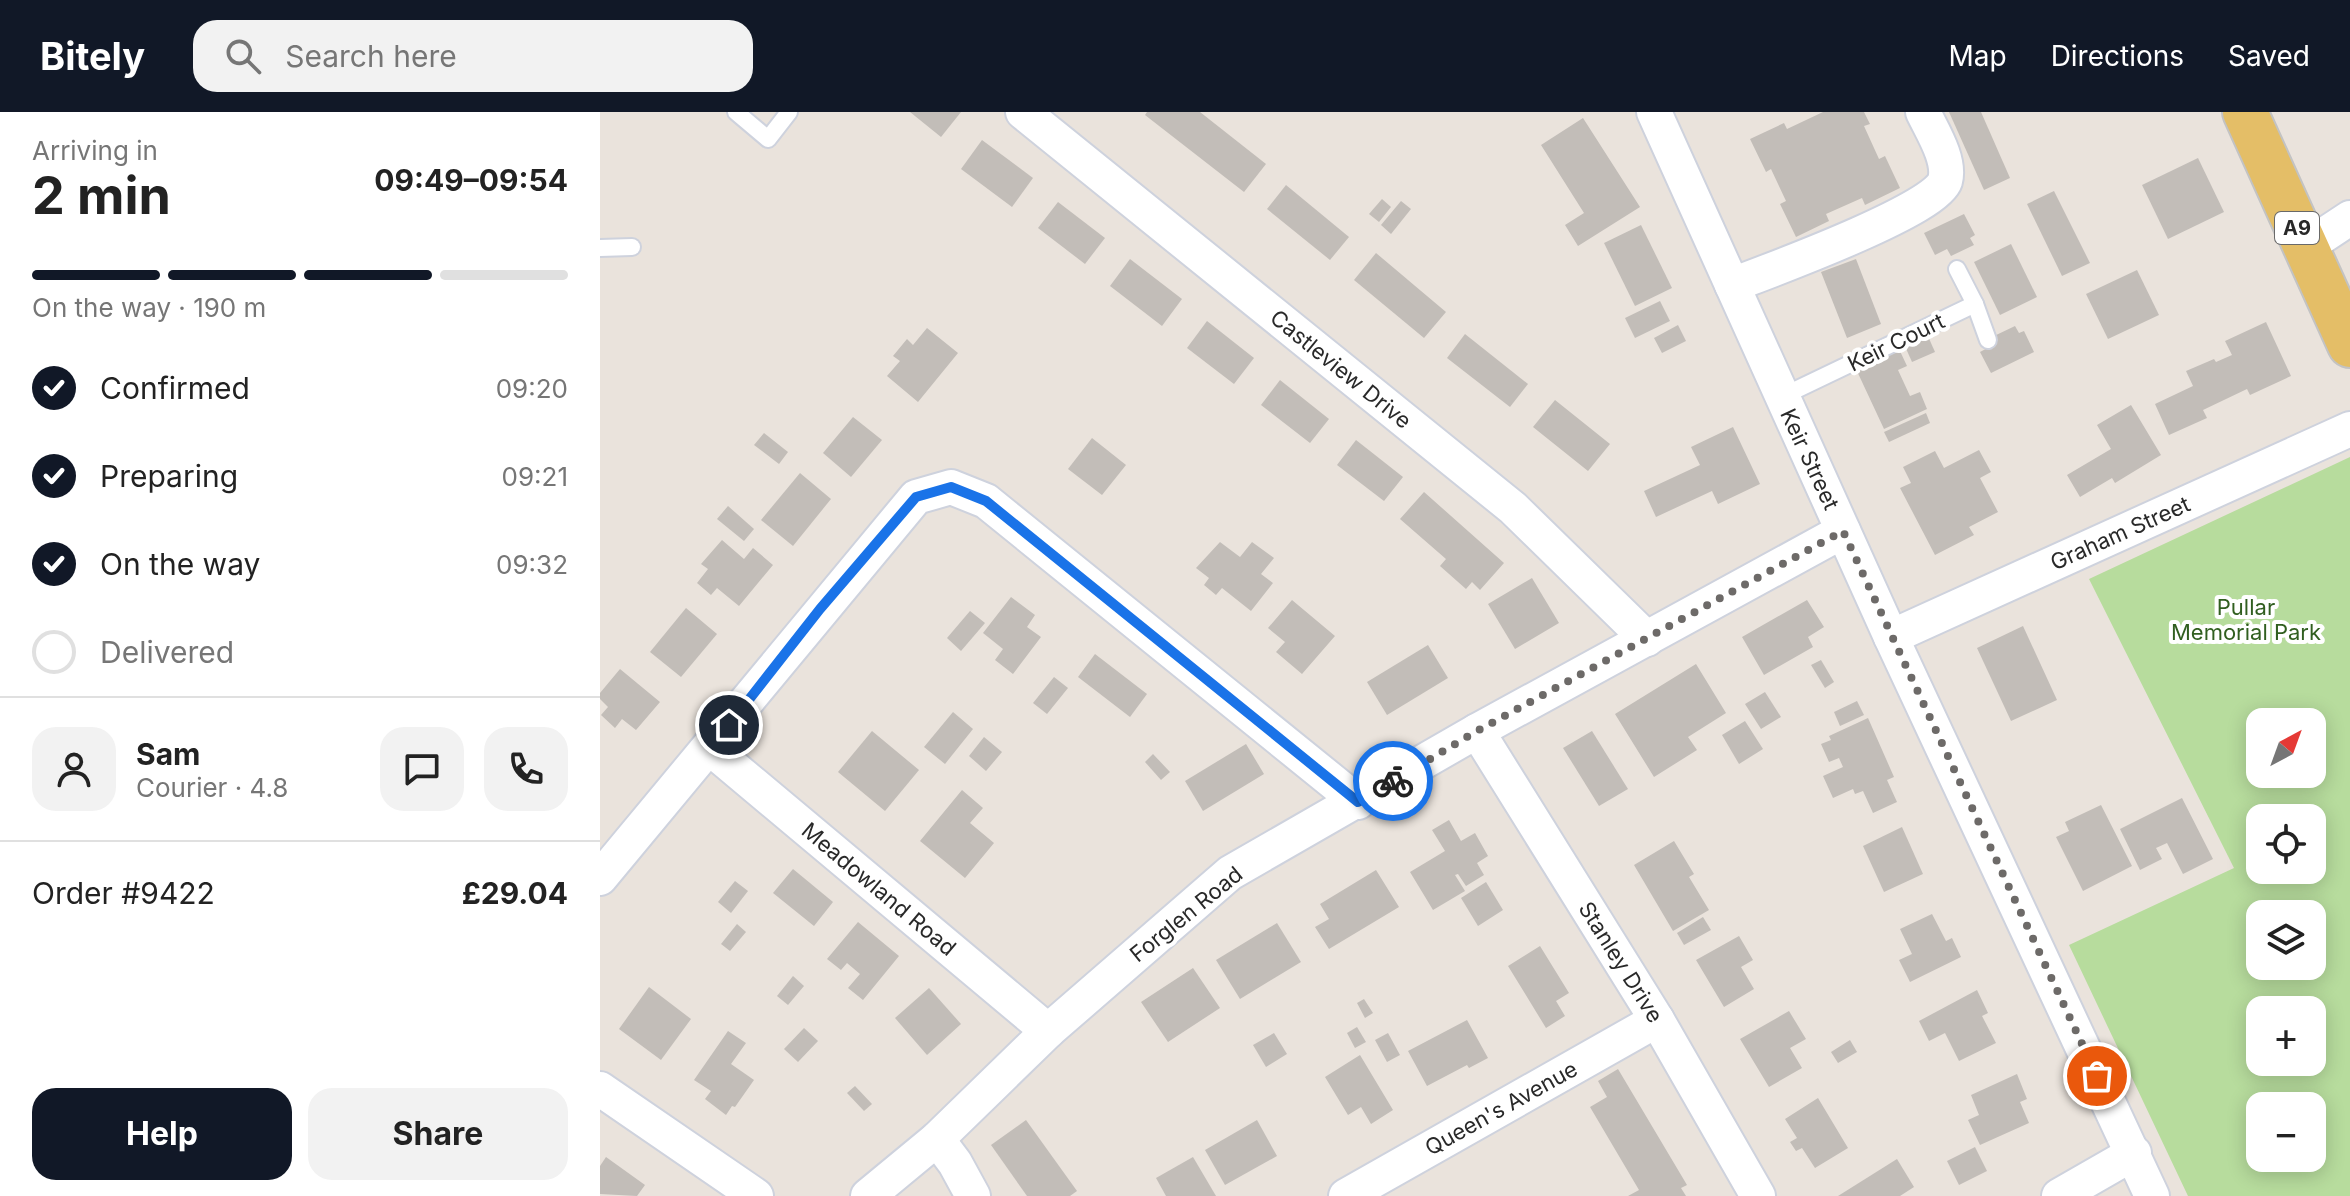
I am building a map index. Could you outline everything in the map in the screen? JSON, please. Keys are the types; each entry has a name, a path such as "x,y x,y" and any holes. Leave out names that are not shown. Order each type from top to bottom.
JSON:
{"main road":[{"name":"A9","path":"2245,112 2350,345"}],"street":[{"name":"Castleview Drive","path":"1023,112 1513,508 1647,639"},
{"name":"Keir Street","path":"1654,112 1891,637 2152,1196"},
{"path":"1732,285 1812,254 1934,196 1945,183 1946,169 1923,112"},
{"path":"2306,247 2350,218"},
{"name":"Graham Street","path":"1891,637 2350,429"},
{"path":"600,878 916,497 951,487 986,501 1358,802"},
{"name":"Forglen Road","path":"868,1196 937,1139 1048,1031 1230,873 1477,731 1843,531"},
{"name":"Stanley Drive","path":"1477,731 1657,1020 1758,1196"},
{"name":"Meadowland Road","path":"710,748 1048,1031"},
{"name":"Queen's Avenue","path":"1367,1191 1657,1020"},
{"path":"600,1089 756,1196"},
{"path":"937,1139 955,1163 973,1196"},
{"path":"2059,1196 2134,1153"}],"lane":[{"path":"736,112 768,139 789,112"},
{"path":"600,248 632,247"},
{"path":"1957,269 1975,304 1988,340"},
{"name":"Keir Court","path":"1781,397 1975,304"}],"green space":[{"name":"Pullar Memorial Park","path":"2350,457 2350,1196 2188,1196 2069,945 2234,868 2089,579"}],"building":[{"path":"910,112 961,112 941,137"},
{"path":"1147,112 1200,112 1266,164 1244,192 1145,115"},
{"path":"1823,112 1864,112 1870,124 1864,126 1879,159 1885,156 1900,188 1865,205 1862,198 1826,214 1829,221 1796,237 1780,204 1786,201 1771,169 1766,172 1750,139 1784,123 1787,129"},
{"path":"1949,112 1981,112 2010,178 1984,190"},
{"path":"1583,118 1640,207 1578,246 1565,225 1584,213 1541,145"},
{"path":"982,140 1033,178 1012,207 961,169"},
{"path":"2198,158 2224,212 2168,239 2142,185"},
{"path":"1286,185 1349,237 1330,260 1267,209"},
{"path":"2054,191 2090,263 2062,276 2027,204"},
{"path":"1382,199 1391,207 1379,222 1369,214"},
{"path":"1401,201 1411,209 1391,234 1381,225"},
{"path":"1058,202 1105,238 1085,264 1038,228"},
{"path":"1964,214 1975,235 1970,238 1974,245 1951,256 1947,249 1935,255 1924,233"},
{"path":"1641,225 1672,288 1635,306 1604,243"},
{"path":"2011,244 2037,297 2000,315 1974,262"},
{"path":"1376,253 1446,312 1424,338 1354,280"},
{"path":"1130,259 1182,299 1162,326 1110,286"},
{"path":"1856,259 1881,324 1847,338 1821,272"},
{"path":"2137,270 2159,315 2108,339 2086,294"},
{"path":"1660,301 1670,321 1635,338 1625,318"},
{"path":"1207,321 1254,358 1234,384 1187,348"},
{"path":"2266,322 2291,376 2250,395 2247,389 2203,410 2207,418 2169,435 2155,404 2193,386 2186,371 2232,355 2225,341"},
{"path":"1678,325 1686,341 1662,353 1654,338"},
{"path":"2015,326 2019,333 2024,331 2034,352 1991,373 1980,352 1995,344 1992,337"},
{"path":"927,328 958,353 918,402 887,376 900,361 893,356 907,339 913,345"},
{"path":"1465,334 1528,384 1510,407 1447,358"},
{"path":"1927,334 1935,352 1912,362 1904,344"},
{"path":"1899,349 1907,366 1898,370 1910,396 1920,392 1927,409 1884,429 1856,369"},
{"path":"1280,380 1329,419 1310,443 1261,405"},
{"path":"1555,400 1610,444 1588,471 1533,427"},
{"path":"2131,405 2161,455 2115,483 2112,478 2080,497 2067,475 2111,449 2097,425"},
{"path":"1926,413 1930,423 1889,442 1884,432"},
{"path":"853,417 882,440 851,477 823,453"},
{"path":"1733,427 1760,484 1718,504 1712,491 1656,517 1644,491 1700,465 1691,447"},
{"path":"764,433 788,452 779,464 754,445"},
{"path":"1092,438 1126,465 1102,495 1068,469"},
{"path":"1356,440 1403,477 1384,501 1337,465"},
{"path":"1979,450 1991,472 1980,478 1998,512 1969,527 1974,535 1935,555 1900,488 1911,483 1903,467 1935,451 1944,468"},
{"path":"800,473 831,499 793,546 761,520"},
{"path":"1424,492 1504,563 1480,590 1472,582 1466,589 1440,566 1446,559 1400,519"},
{"path":"728,506 754,529 744,541 717,519"},
{"path":"722,540 744,559 753,548 773,565 739,606 717,588 711,595 697,583 708,569 701,564"},
{"path":"1220,542 1240,557 1252,542 1274,558 1261,574 1273,583 1251,611 1222,588 1216,595 1204,585 1209,578 1196,568"},
{"path":"1532,578 1559,623 1515,649 1488,604"},
{"path":"1011,597 1035,615 1027,627 1041,637 1013,674 995,660 1003,649 983,633"},
{"path":"1292,600 1335,636 1302,674 1276,652 1285,642 1268,628"},
{"path":"1807,600 1824,627 1808,637 1813,647 1764,675 1742,637"},
{"path":"686,608 717,634 681,677 650,652"},
{"path":"970,611 985,623 961,651 947,638"},
{"path":"2023,626 2057,700 2011,721 1977,648"},
{"path":"1428,645 1448,678 1387,715 1367,682"},
{"path":"1095,654 1147,694 1130,717 1078,677"},
{"path":"1821,660 1834,682 1825,688 1811,665"},
{"path":"1696,664 1726,713 1688,737 1697,750 1654,777 1615,714"},
{"path":"620,669 660,702 636,730 622,719 615,728 601,715 608,707 600,699 600,693"},
{"path":"1054,677 1068,688 1047,714 1033,703"},
{"path":"1765,692 1781,717 1761,729 1745,704"},
{"path":"1857,701 1864,715 1840,726 1834,712"},
{"path":"953,712 973,729 945,764 924,747"},
{"path":"1868,718 1894,777 1887,780 1897,802 1873,813 1863,791 1855,794 1853,789 1833,798 1823,776 1843,767 1839,758 1829,762 1821,744 1831,740 1829,736"},
{"path":"1745,721 1763,749 1739,764 1722,735"},
{"path":"872,731 919,770 885,811 838,772"},
{"path":"1592,731 1628,789 1599,806 1563,748"},
{"path":"984,737 1002,752 986,771 969,756"},
{"path":"1246,744 1264,774 1203,811 1185,781"},
{"path":"1153,754 1170,772 1161,780 1145,762"},
{"path":"962,790 983,808 970,823 994,843 965,878 920,841"},
{"path":"2182,798 2213,859 2183,874 2167,843 2156,848 2162,859 2140,870 2120,829"},
{"path":"2101,805 2132,866 2083,891 2056,837 2069,831 2065,822"},
{"path":"1449,820 1461,841 1475,833 1488,856 1477,863 1484,875 1466,886 1458,874 1455,875 1465,891 1433,910 1410,872 1445,851 1432,830"},
{"path":"1902,827 1923,874 1884,892 1863,846"},
{"path":"1674,841 1694,874 1689,877 1709,910 1673,931 1634,865"},
{"path":"793,869 833,902 814,926 773,893"},
{"path":"1376,870 1399,907 1329,949 1315,927 1329,919 1320,904"},
{"path":"735,881 748,891 731,913 718,902"},
{"path":"1486,882 1503,910 1478,926 1461,898"},
{"path":"1932,914 1946,941 1952,938 1961,957 1910,982 1899,960 1912,954 1900,929"},
{"path":"1703,917 1711,930 1684,945 1677,933"},
{"path":"858,922 899,956 863,1000 848,988 860,974 847,963 841,970 827,959"},
{"path":"1277,923 1301,962 1240,999 1216,960"},
{"path":"737,924 746,932 730,951 721,944"},
{"path":"1739,936 1753,960 1741,967 1754,989 1724,1007 1696,960"},
{"path":"1540,946 1569,993 1556,1001 1565,1016 1546,1028 1508,966"},
{"path":"1193,968 1220,1008 1168,1042 1141,1002"},
{"path":"793,976 804,986 788,1005 777,996"},
{"path":"649,987 691,1019 661,1060 619,1029"},
{"path":"929,988 961,1024 927,1055 895,1018"},
{"path":"1977,990 1988,1013 1982,1016 1996,1043 1959,1061 1945,1033 1929,1041 1919,1021"},
{"path":"1364,999 1373,1013 1365,1018 1357,1003"},
{"path":"1789,1011 1806,1039 1790,1048 1802,1068 1769,1087 1740,1039"},
{"path":"1467,1020 1488,1058 1427,1086 1408,1051"},
{"path":"1357,1027 1366,1042 1355,1048 1347,1033"},
{"path":"804,1028 818,1041 798,1062 784,1049"},
{"path":"728,1031 746,1043 731,1064 754,1080 726,1115 705,1099 711,1091 694,1080"},
{"path":"1274,1033 1287,1054 1266,1067 1253,1045"},
{"path":"1388,1033 1400,1055 1387,1062 1375,1040"},
{"path":"1850,1040 1857,1052 1838,1063 1831,1052"},
{"path":"1360,1055 1393,1110 1371,1124 1361,1107 1348,1115 1325,1077"},
{"path":"1618,1069 1687,1185 1681,1188 1686,1196 1628,1196 1639,1190 1590,1107 1607,1097 1598,1081"},
{"path":"2017,1074 2027,1099 2020,1102 2029,1123 1980,1145 1968,1120 1979,1115 1971,1095"},
{"path":"855,1086 872,1104 864,1111 847,1093"},
{"path":"1818,1098 1848,1148 1815,1168 1802,1148 1796,1151 1790,1142 1797,1138 1785,1119"},
{"path":"1026,1120 1077,1191 1070,1196 1027,1196 991,1145"},
{"path":"1257,1120 1277,1156 1225,1185 1205,1150"},
{"path":"1975,1147 1987,1171 1959,1185 1947,1161"},
{"path":"606,1157 645,1185 637,1196 600,1194 600,1166"},
{"path":"1193,1157 1216,1196 1166,1196 1156,1178"},
{"path":"1897,1159 1914,1187 1900,1196 1838,1196"}],"way so far":[{"path":"1393,781 1477,731 1843,531 2097,1076"}],"route":[{"path":"729,725 820,609 916,497 951,487 986,501 1358,802 1393,781"}]}
